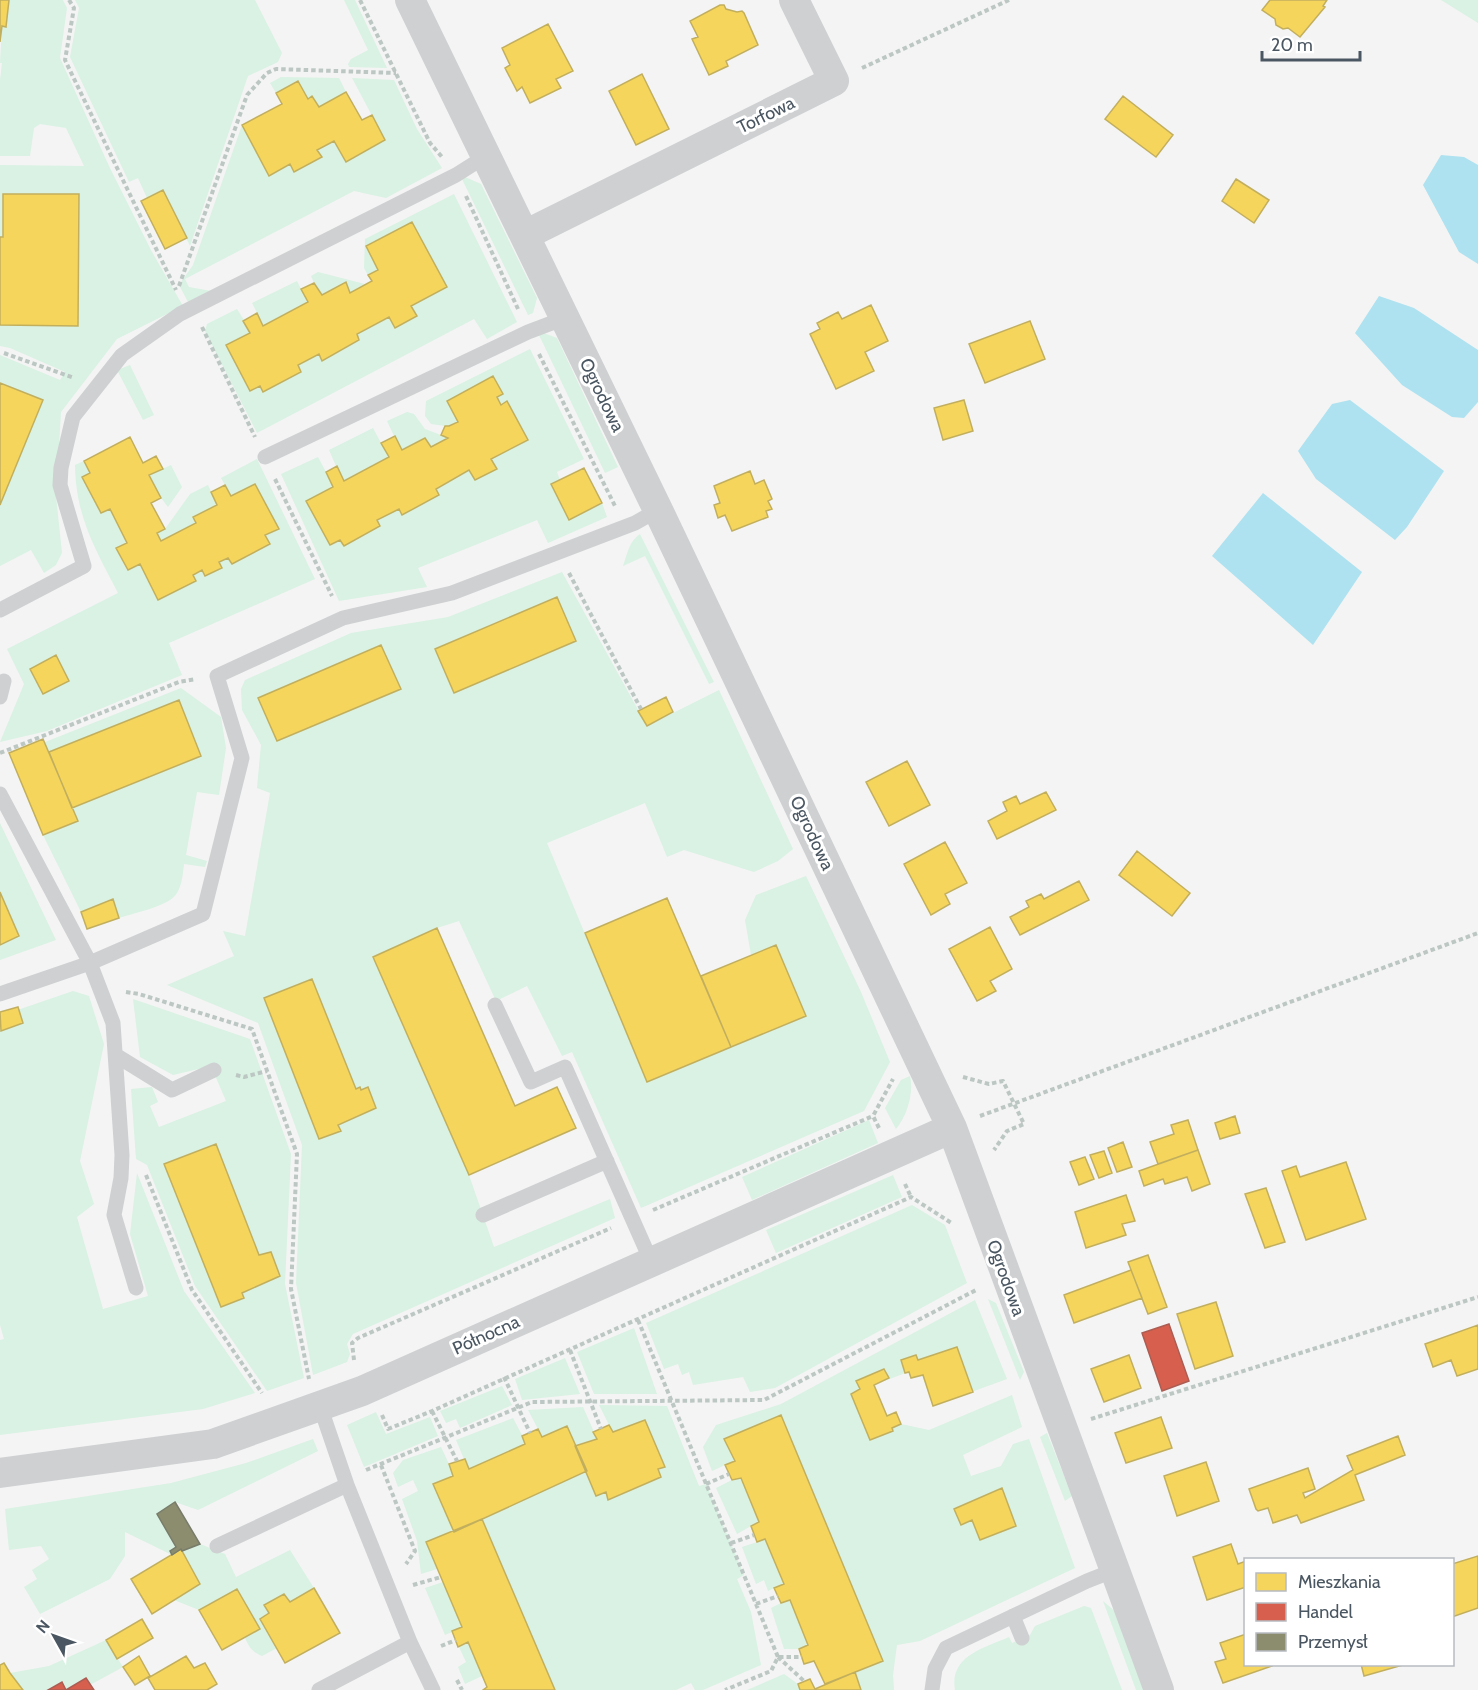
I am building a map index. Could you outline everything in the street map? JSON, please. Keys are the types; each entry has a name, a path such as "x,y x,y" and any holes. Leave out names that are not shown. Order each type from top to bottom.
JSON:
{"street":[{"name":"Ogrodowa","path":"410,0 566,318 952,1128 1159,1690"},
{"path":"794,0 834,81"},
{"name":"Torfowa","path":"525,235 834,81"},
{"name":"Północna","path":"0,1473 213,1444 315,1394 372,1386 952,1128"}],"lane":[{"path":"0,610 84,566 60,485 61,468 74,417 122,356 180,314 456,175 486,156"},
{"path":"265,457 528,332 566,318"},
{"path":"0,994 90,963 203,914 242,758 217,676 343,618 452,593 636,523 658,510"},
{"path":"0,697 4,681"},
{"path":"0,794 90,963 113,1023 122,1155 121,1178 114,1215 136,1288"},
{"path":"495,1005 531,1082 565,1067 651,1261"},
{"path":"117,1056 171,1090 214,1070"},
{"path":"483,1215 607,1161"},
{"path":"315,1394 347,1485 410,1642 433,1690"},
{"path":"217,1546 347,1485"},
{"path":"932,1690 936,1669 946,1648 1115,1570"},
{"path":"1012,1616 1022,1638"},
{"path":"319,1690 410,1642"}],"path":[{"path":"69,0 74,8 65,60 177,293 248,95 267,73 276,69 396,72"},
{"path":"834,81 1009,0"},
{"path":"4,353 76,379"},
{"path":"565,567 641,709"},
{"path":"0,753 179,682 217,676"},
{"path":"952,1128 1013,1103 1478,933"},
{"path":"99,988 140,994 252,1029 297,1154 291,1289 315,1394"},
{"path":"214,1070 244,1077 267,1071"},
{"path":"351,1365 354,1358 352,1343 358,1338 873,1116"},
{"path":"122,1155 145,1172 192,1290 266,1398"},
{"path":"380,1413 388,1429 911,1197 958,1228"},
{"path":"976,1278 984,1299"},
{"path":"360,1473 532,1402 764,1400 979,1288"},
{"path":"1062,1429 1478,1298"},
{"path":"638,1320 778,1658 804,1681"},
{"path":"570,1350 601,1429"},
{"path":"504,1377 530,1433"},
{"path":"432,1411 457,1461"},
{"path":"381,1465 415,1551 405,1566"},
{"path":"706,1484 729,1474"},
{"path":"731,1543 754,1535"},
{"path":"409,1576 418,1595"},
{"path":"413,1585 441,1577"},
{"path":"756,1604 778,1596"},
{"path":"437,1636 446,1654"},
{"path":"441,1646 456,1640"},
{"path":"778,1658 802,1657"},
{"path":"725,1690 735,1688 771,1671 778,1658"},
{"path":"454,1672 462,1690"}],"green space":[{"path":"9,0 63,0 67,8 60,58 109,166 152,252 183,306 117,339 61,412 56,496 62,553 56,565 44,573 31,550 0,566 0,505 43,400 0,383 0,355 60,380 65,372 10,348 0,346 0,325 78,326 79,194 3,194 3,237 0,237 0,165 84,166 66,128 40,124 34,128 30,156 0,156 2,26 6,26"},
{"path":"75,0 255,0 282,53 278,62 248,76 190,246 163,190 147,198 138,178 129,182 70,57 79,8"},
{"path":"344,0 355,0 387,68 349,67 351,59 368,50"},
{"path":"1441,0 1478,0 1478,23"},
{"path":"281,77 339,78 346,92 319,107 312,96 308,99 298,81 276,93 270,83"},
{"path":"352,78 394,80 417,129 442,168 386,198 354,191 185,279 189,287 211,291 188,302 179,285 193,265 242,125 269,176 290,164 294,171 321,158 317,150 334,141 346,162 385,140"},
{"path":"465,177 481,184 537,298 533,313 528,315 462,179"},
{"path":"454,194 517,322 487,339 474,319 257,433 205,331 207,324 237,309 244,320 257,313 252,303 297,281 301,289 314,283 311,276 318,272 365,284 371,281 364,268 365,239"},
{"path":"541,332 557,338 618,467 605,473 539,335"},
{"path":"530,349 584,459 557,472 560,480 551,485 569,519 602,503 607,517 548,543 537,520 418,568 427,587 339,601 281,474 318,457 326,472 336,466 329,450 373,428 381,443 394,436 387,421 407,412 414,414 425,429 441,435 445,426 431,424 425,416 426,401"},
{"path":"130,365 154,415 143,420 117,370"},
{"path":"257,459 315,579 169,643 182,675 47,731 0,742 24,684 7,649 118,593 88,532 79,501 75,465 84,461 90,473 83,477 101,513 110,509 127,543 116,548 127,570 140,564 158,600 196,581 193,575 202,570 205,576 222,568 219,562 228,558 232,564 270,544 265,535 278,528 255,484 231,496 221,478"},
{"path":"171,465 182,487 168,507 149,475"},
{"path":"208,485 217,505 193,517 196,523 161,541 157,533 165,529 190,494"},
{"path":"640,534 714,682 709,684 645,556 623,566 631,544"},
{"path":"562,572 647,726 719,690 793,849 778,861 754,872 684,850 667,857 645,803 547,843 647,1082 805,1016 776,945 751,955 745,920 756,895 806,876 861,992 890,1062 864,1111 641,1208 572,1052 562,1056 527,986 496,1001 459,921 437,928 373,957 469,1175 494,1247 610,1199 615,1218 353,1334 347,1344 350,1354 347,1362 313,1375 296,1283 302,1145 258,1023 167,985 234,956 223,931 245,936 270,793 257,788 261,745 242,710 241,689 245,680 351,633 448,617"},
{"path":"181,688 221,717 226,748 219,795 197,792 186,855 207,861 205,867 184,864 177,893 167,902 151,909 119,918 112,900 81,912 43,835 10,756"},
{"path":"0,823 56,940 0,960"},
{"path":"73,991 89,996 104,1044 80,1161 94,1204 77,1217 103,1309 148,1296 130,1234 137,1173 184,1291 255,1393 203,1409 0,1435 0,1340 4,1339 0,1325 0,1016"},
{"path":"133,999 250,1039 291,1154 285,1284 304,1378 267,1391 195,1286 147,1165 136,1159 131,1089 152,1087 158,1102 150,1106 159,1127 226,1101 211,1066 173,1075 140,1057"},
{"path":"910,1076 909,1104 896,1129 885,1108 901,1080"},
{"path":"869,1120 878,1143 752,1200 742,1177"},
{"path":"893,1175 902,1197 776,1253 766,1230"},
{"path":"912,1205 945,1225 967,1283 775,1388 750,1392 743,1377 693,1385 689,1372 682,1375 678,1364 664,1369 646,1323"},
{"path":"988,1299 996,1303 1024,1372 1020,1380"},
{"path":"975,1300 1007,1379 933,1406 922,1375 911,1378 908,1372 874,1385 887,1415 896,1412 901,1424 929,1430 1012,1395 1022,1427 963,1455 971,1476 1001,1466 1013,1444 1029,1439 1075,1568 920,1641 897,1645 893,1675 894,1690 747,1690 784,1674 798,1684 810,1679 815,1689 825,1684 814,1661 804,1664 799,1649 784,1649 771,1608 781,1603 774,1588 768,1591 764,1580 756,1584 742,1547 757,1542 751,1526 737,1534 716,1488 732,1480 725,1465 712,1471 703,1447 716,1425 781,1404"},
{"path":"634,1328 657,1394 594,1394 577,1352"},
{"path":"565,1358 580,1394 522,1400 515,1379"},
{"path":"502,1386 512,1405 460,1428 456,1419 446,1423 440,1411"},
{"path":"599,1405 667,1406 699,1486 706,1484 744,1575 737,1579 751,1612 761,1665 703,1690 695,1690 691,1683 676,1690 483,1690 487,1687 482,1676 465,1684 458,1667 466,1662 452,1632 445,1635 425,1588 443,1582 437,1569 421,1574 417,1541 402,1499 418,1491 413,1480 398,1487 393,1473 403,1460 441,1447 449,1464 464,1459 456,1440 513,1418 522,1435 538,1429 528,1410 583,1407 594,1432 609,1425"},
{"path":"376,1412 386,1434 430,1417 438,1436 364,1467 347,1425"},
{"path":"1047,1433 1072,1496 1065,1501 1040,1437"},
{"path":"313,1439 318,1451 198,1510 175,1502 158,1514 176,1547 170,1551 172,1555 125,1532 125,1556 110,1579 40,1614 24,1587 37,1579 32,1570 49,1559 41,1546 9,1550 5,1509 171,1483 246,1463"},
{"path":"200,1544 225,1554 236,1577 290,1550 314,1588 290,1602 284,1594 264,1605 269,1613 260,1619 277,1648 262,1656 250,1647 245,1638 260,1629 237,1589 199,1610 174,1600 182,1551"},
{"path":"1103,1601 1117,1613 1146,1690 1136,1690"},
{"path":"1084,1606 1091,1608 1122,1690 955,1690 957,1669 970,1655 1009,1637 1012,1643 1030,1635 1035,1626"},
{"path":"106,1640 123,1667 90,1685 86,1678 66,1690 61,1682 48,1690 23,1690 10,1673 49,1666"}],"water":[{"path":"1441,155 1464,157 1478,165 1478,264 1459,252 1423,185"},
{"path":"1379,296 1414,308 1478,350 1478,402 1464,418 1452,417 1402,385 1355,333"},
{"path":"1350,400 1444,471 1407,527 1395,540 1316,479 1298,451 1332,404"},
{"path":"1263,493 1362,572 1313,645 1212,556"}],"building: Mieszkania":[{"path":"0,0 9,0 6,27 2,26 0,42"},
{"path":"1270,0 1327,0 1323,6 1325,7 1300,37 1288,28 1283,29 1276,25 1275,19 1262,10"},
{"path":"724,5 726,9 744,13 758,45 726,61 728,66 709,75 692,39 698,37 690,21"},
{"path":"548,24 573,71 556,79 561,88 530,103 522,87 517,91 505,68 510,65 502,48"},
{"path":"642,74 669,129 636,145 609,91"},
{"path":"298,81 308,99 312,96 319,107 346,92 362,120 372,115 385,140 346,162 334,141 317,150 322,157 294,172 290,164 269,176 242,125 282,104 276,93"},
{"path":"1123,96 1173,135 1156,157 1105,119"},
{"path":"1236,179 1269,200 1254,223 1222,201"},
{"path":"163,190 187,238 165,249 141,201"},
{"path":"3,194 79,194 78,326 0,325 0,237 3,237"},
{"path":"412,222 447,287 411,306 417,316 395,328 389,317 357,334 359,340 322,361 319,354 298,365 301,372 263,392 260,386 250,391 226,345 250,333 243,321 257,313 263,326 308,302 301,289 314,283 322,295 346,282 350,293 372,281 368,275 378,270 366,246"},
{"path":"871,305 888,341 865,352 874,371 836,389 810,334 820,329 817,323 838,312 842,319"},
{"path":"1030,321 1045,359 985,383 969,344"},
{"path":"493,376 503,394 497,397 501,405 507,401 528,440 491,459 497,469 475,480 469,470 436,489 439,495 402,515 399,509 377,520 380,526 344,546 340,540 330,545 306,501 333,487 326,472 337,466 344,481 389,457 381,443 395,436 402,450 425,438 431,447 448,438 441,435 445,426 458,422 447,401"},
{"path":"0,383 43,400 0,505"},
{"path":"964,400 973,431 943,440 934,408"},
{"path":"130,437 143,463 156,456 163,469 149,475 161,498 151,503 165,529 157,533 161,541 196,523 193,517 217,505 211,492 225,485 231,496 255,484 279,529 265,535 270,544 232,564 228,558 219,562 222,568 205,576 202,570 193,575 196,581 158,600 140,564 128,570 116,548 127,543 110,509 101,513 82,477 90,473 84,461"},
{"path":"584,468 602,503 569,520 551,484"},
{"path":"750,471 755,484 764,480 772,499 768,501 772,509 766,511 768,517 732,531 725,515 718,518 714,505 720,503 714,486"},
{"path":"557,597 576,641 454,693 435,649"},
{"path":"381,645 401,689 277,741 258,698"},
{"path":"56,655 69,681 43,694 30,669"},
{"path":"666,697 673,712 647,726 638,711"},
{"path":"179,700 201,756 72,808 49,752"},
{"path":"43,739 78,821 43,835 9,753"},
{"path":"907,761 930,805 889,826 866,782"},
{"path":"1046,792 1056,810 997,839 988,821 1007,811 1003,802 1016,796 1020,804"},
{"path":"945,842 967,883 945,894 950,904 931,915 904,864"},
{"path":"1137,851 1190,893 1172,916 1119,875"},
{"path":"1079,881 1089,900 1020,935 1010,917 1029,907 1026,901 1041,894 1044,899"},
{"path":"0,892 19,936 0,945"},
{"path":"667,898 731,1047 647,1082 585,933"},
{"path":"113,899 119,918 87,929 81,912"},
{"path":"990,927 1012,969 990,981 996,991 977,1001 949,949"},
{"path":"437,928 515,1106 557,1087 576,1128 469,1175 373,957"},
{"path":"776,945 806,1016 731,1047 701,976"},
{"path":"312,979 356,1089 360,1087 361,1090 368,1087 376,1108 338,1125 341,1131 319,1139 264,998"},
{"path":"18,1007 23,1023 1,1031 0,1012"},
{"path":"1235,1116 1240,1133 1220,1139 1215,1123"},
{"path":"1188,1120 1198,1150 1158,1164 1150,1142 1174,1134 1171,1125"},
{"path":"1123,1142 1132,1167 1117,1172 1108,1148"},
{"path":"216,1144 259,1255 271,1252 280,1276 242,1293 244,1298 221,1307 164,1164"},
{"path":"1198,1150 1210,1184 1192,1191 1187,1177 1165,1184 1163,1179 1144,1186 1139,1171"},
{"path":"1104,1151 1112,1173 1099,1178 1090,1155"},
{"path":"1085,1157 1094,1179 1079,1185 1070,1162"},
{"path":"1346,1162 1366,1219 1306,1240 1282,1171 1296,1166 1300,1177"},
{"path":"1266,1188 1285,1242 1265,1248 1245,1194"},
{"path":"1126,1195 1135,1221 1122,1224 1126,1235 1086,1248 1075,1212"},
{"path":"1148,1255 1167,1307 1148,1314 1128,1262"},
{"path":"1131,1270 1142,1298 1074,1323 1064,1295"},
{"path":"1216,1302 1233,1356 1195,1369 1177,1314"},
{"path":"1478,1325 1478,1369 1457,1376 1451,1360 1433,1367 1425,1344"},
{"path":"957,1347 973,1392 933,1406 923,1375 911,1378 909,1372 905,1373 901,1360 916,1355 918,1360"},
{"path":"1129,1355 1141,1388 1104,1402 1091,1369"},
{"path":"884,1369 889,1378 874,1385 887,1416 896,1412 901,1424 892,1428 893,1431 870,1440 851,1394 860,1389 856,1381"},
{"path":"781,1415 883,1661 825,1684 814,1661 804,1664 799,1649 808,1645 790,1600 781,1603 774,1588 784,1584 765,1539 757,1542 751,1526 759,1522 741,1478 732,1480 725,1465 735,1461 724,1439"},
{"path":"1161,1417 1172,1448 1126,1463 1115,1433"},
{"path":"645,1420 665,1467 658,1469 661,1477 608,1500 606,1492 596,1496 575,1446 597,1439 593,1432 609,1425 613,1432"},
{"path":"567,1426 587,1471 454,1532 433,1484 453,1476 449,1464 465,1459 469,1469 525,1444 522,1436 538,1429 542,1437"},
{"path":"1398,1436 1405,1455 1355,1475 1364,1500 1301,1523 1297,1515 1273,1523 1268,1508 1258,1511 1256,1509 1249,1489 1308,1468 1315,1489 1303,1493 1305,1498 1353,1470 1347,1456"},
{"path":"1206,1462 1219,1501 1177,1516 1164,1476"},
{"path":"1002,1488 1016,1526 980,1540 972,1520 961,1525 954,1509"},
{"path":"482,1519 555,1690 483,1690 487,1687 468,1642 458,1647 452,1631 462,1627 426,1542"},
{"path":"1231,1544 1238,1564 1244,1562 1244,1588 1207,1600 1193,1557"},
{"path":"181,1549 200,1584 152,1614 131,1579"},
{"path":"1478,1556 1478,1608 1454,1616 1454,1563"},
{"path":"314,1588 340,1633 285,1663 260,1619 269,1613 264,1605 284,1594 290,1602"},
{"path":"237,1589 260,1629 222,1650 199,1610"},
{"path":"142,1619 153,1638 117,1659 106,1640"},
{"path":"1244,1635 1244,1666 1272,1666 1223,1683 1215,1662 1226,1659 1220,1643"},
{"path":"139,1656 150,1676 135,1685 123,1667"},
{"path":"186,1656 194,1668 205,1663 217,1684 207,1690 155,1690 148,1678"},
{"path":"4,1663 23,1690 0,1690 0,1665"},
{"path":"1362,1666 1399,1666 1364,1676"},
{"path":"855,1672 861,1690 800,1690 798,1684 810,1679 815,1689"}],"building: Handel":[{"path":"1169,1324 1189,1381 1162,1391 1142,1333"},
{"path":"86,1678 94,1690 66,1690"},
{"path":"62,1682 66,1690 48,1690"}],"building: Przemysł":[{"path":"175,1502 200,1544 182,1551 181,1549 172,1555 170,1551 176,1547 157,1514"}]}
